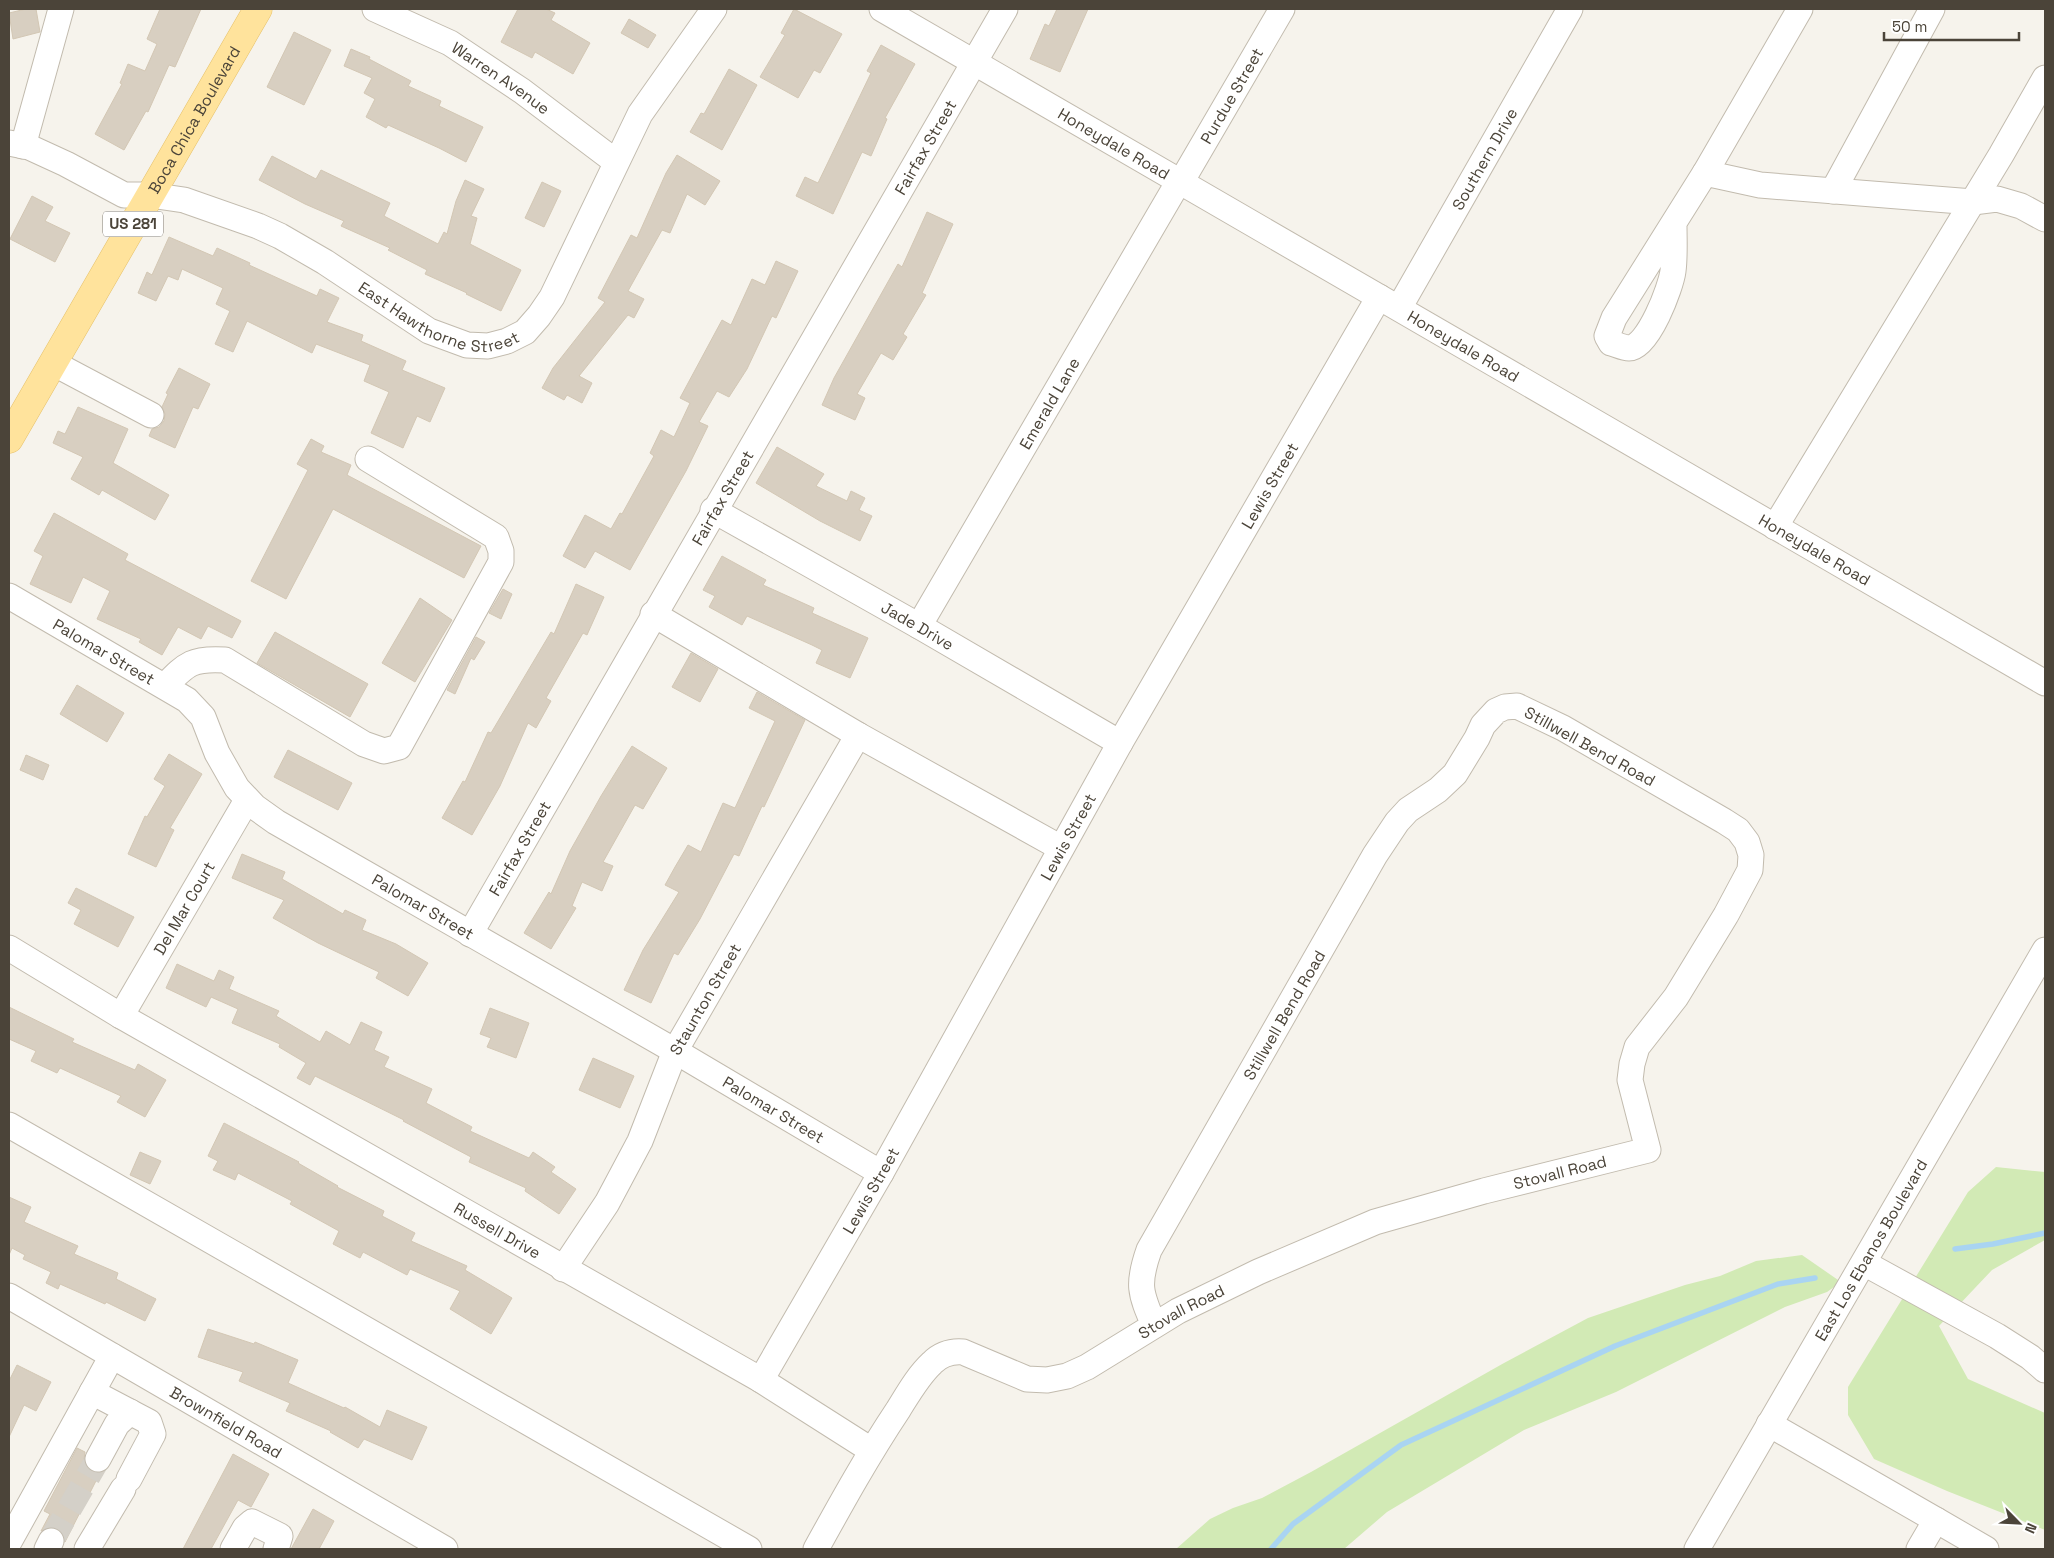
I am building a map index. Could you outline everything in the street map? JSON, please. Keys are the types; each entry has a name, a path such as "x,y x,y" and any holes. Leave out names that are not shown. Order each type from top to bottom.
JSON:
{"main road":[{"name":"Boca Chica Boulevard","path":"9,439 258,9"}],"street":[{"path":"16,145 61,9"},
{"name":"Warren Avenue","path":"375,9 450,43 522,91 616,162"},
{"name":"East Hawthorne Street","path":"16,145 29,147 66,164 124,195 150,195 184,200 272,233 325,262 429,331 467,345 488,346 507,341 525,332 540,316 552,298 640,114 714,9"},
{"name":"Honeydale Road","path":"882,9 2045,683"},
{"name":"Fairfax Street","path":"470,934 713,510 1005,9"},
{"name":"Purdue Street","path":"1179,181 1184,177 1282,9"},
{"name":"Southern Drive","path":"1389,303 1570,9"},
{"path":"1674,224 1800,9"},
{"path":"1833,191 1932,9"},
{"path":"1775,527 2044,84"},
{"path":"1705,173 1760,185 1973,202 1997,199 2021,206 2045,219"},
{"name":"Emerald Lane","path":"919,626 1179,181"},
{"name":"Lewis Street","path":"761,1380 881,1172 1120,743 1389,303"},
{"path":"53,363 151,415"},
{"path":"165,686 182,669 203,659 225,660 364,744 384,751 399,747 502,562 501,551 496,537 368,459"},
{"name":"Jade Drive","path":"713,510 919,626 1120,743"},
{"name":"Palomar Street","path":"9,596 187,700 202,716 217,753 237,788 247,800 276,822 675,1050 881,1172"},
{"path":"654,614 858,735 1061,848"},
{"name":"Stillwell Bend Road","path":"1154,1325 1143,1300 1141,1284 1143,1268 1159,1233 1375,855 1396,822 1408,810 1438,790 1455,774 1477,738 1483,724 1496,711 1505,707 1517,706 1563,728 1724,821 1738,830 1747,842 1751,856 1750,870 1726,915 1676,997 1637,1047 1630,1080 1648,1150"},
{"name":"Staunton Street","path":"563,1269 607,1203 640,1141 675,1050 858,735"},
{"name":"Del Mar Court","path":"121,1016 247,800"},
{"name":"Russell Drive","path":"9,948 121,1016 761,1380 871,1450"},
{"name":"East Los Ebanos Boulevard","path":"1697,1549 2045,950"},
{"path":"9,1125 749,1549"},
{"name":"Stovall Road","path":"816,1549 871,1450 922,1374 932,1362 943,1354 953,1351 963,1352 1027,1379 1047,1380 1067,1376 1087,1367 1178,1311 1258,1272 1375,1222 1484,1191 1648,1150"},
{"path":"1864,1262 1997,1336 2030,1357 2045,1370"},
{"name":"Brownfield Road","path":"10,1299 445,1549"},
{"path":"9,1542 112,1356"},
{"path":"87,1549 153,1434 149,1422 92,1392"},
{"path":"98,1459 117,1424 130,1412"},
{"path":"1769,1424 1986,1549"},
{"path":"1919,1549 1936,1520"},
{"path":"233,1549 245,1528 252,1522 280,1536 276,1549"}],"green space":[{"path":"1996,1167 2045,1172 2045,1240 1992,1270 1939,1326 1968,1379 2045,1413 2045,1530 1947,1491 1874,1459 1848,1415 1848,1387 1968,1192"},
{"path":"1802,1255 1841,1282 1827,1292 1785,1307 1616,1392 1524,1430 1387,1512 1344,1549 1176,1549 1210,1519 1233,1508 1262,1498 1311,1472 1588,1318 1685,1285 1720,1276 1756,1261"}],"building":[{"path":"36,9 40,32 13,39 9,13"},
{"path":"160,9 201,9 175,67 169,65 148,112 146,111 124,150 95,134 122,84 120,83 128,64 145,71 157,44 147,39"},
{"path":"518,9 546,9 555,13 551,20 590,43 573,74 535,52 532,58 501,42"},
{"path":"794,9 842,34 820,73 814,70 798,98 760,77 785,35 781,33"},
{"path":"1057,9 1088,9 1060,72 1030,59 1045,24 1049,26"},
{"path":"629,19 656,35 648,48 621,33"},
{"path":"294,32 331,50 304,105 267,87"},
{"path":"881,45 915,64 885,118 887,119 871,156 862,152 833,214 796,196 805,177 818,183 871,73 867,71"},
{"path":"351,49 370,57 369,59 411,81 408,86 441,101 439,106 483,127 466,162 388,125 386,128 366,117 375,99 364,93 372,78 344,66"},
{"path":"729,69 757,85 722,150 690,132 701,113 704,114"},
{"path":"677,155 720,181 705,205 687,194 670,233 662,230 628,291 644,299 634,318 628,315 579,376 592,383 582,403 567,395 564,400 542,388 553,368 605,302 598,298 631,235 637,238 666,173"},
{"path":"272,156 316,179 321,170 390,203 384,216 438,244 444,232 447,234 456,201 465,180 484,189 471,216 477,218 470,244 521,270 501,311 425,274 427,270 388,250 390,248 341,226 344,221 305,204 259,180"},
{"path":"542,182 561,191 544,227 525,218"},
{"path":"32,196 53,207 45,221 70,233 55,262 10,239"},
{"path":"927,212 953,224 922,293 926,295 903,334 907,337 893,360 881,353 857,394 865,398 855,420 822,405 834,378 898,264 902,267"},
{"path":"169,237 213,256 217,248 317,296 320,289 339,298 327,322 363,335 361,341 406,361 402,370 445,388 430,422 417,416 403,448 371,433 389,392 364,381 370,365 316,344 312,353 247,321 233,352 215,344 230,311 216,304 223,288 182,269 178,280 168,276 156,301 138,293 147,272 152,275"},
{"path":"776,261 798,271 776,318 772,316 747,369 729,397 717,391 699,422 708,426 686,471 630,570 595,551 585,568 563,556 585,515 611,529 620,513 622,514 654,456 650,453 661,430 674,437 690,403 680,398 722,320 731,325 752,279 765,285"},
{"path":"179,368 210,384 198,409 193,407 175,448 149,436 152,429 159,427 164,421 165,414 162,407 168,394 166,393"},
{"path":"78,407 128,429 113,463 169,495 155,520 102,490 99,495 71,479 83,457 53,443 58,431 65,434"},
{"path":"311,439 324,446 321,452 351,465 347,475 481,546 464,578 333,509 286,599 251,581 308,470 297,464"},
{"path":"777,447 824,474 816,486 847,501 851,491 865,498 859,510 872,516 860,541 820,521 756,483"},
{"path":"54,513 128,554 125,560 241,621 232,638 208,626 201,639 178,627 162,655 139,642 141,639 97,619 110,591 83,577 71,603 30,584 43,556 34,551"},
{"path":"722,556 766,580 763,585 814,608 812,613 868,638 850,678 816,663 822,650 747,616 742,625 709,607 715,596 703,590"},
{"path":"576,584 604,597 587,635 583,633 546,698 551,701 536,728 528,723 500,786 472,835 442,818 463,781 465,782 488,732 491,733 551,632 554,634"},
{"path":"503,589 512,594 501,619 489,613"},
{"path":"420,598 452,620 415,682 382,663"},
{"path":"275,632 368,684 350,717 257,663"},
{"path":"476,637 485,642 474,660 471,658 455,694 447,690"},
{"path":"691,653 718,669 700,702 672,687"},
{"path":"77,685 124,713 107,742 60,714"},
{"path":"757,692 805,720 739,856 734,854 700,919 678,955 674,953 651,1003 624,990 643,950 679,892 665,885 675,867 688,845 701,852 723,803 735,808 775,721 749,708"},
{"path":"632,746 667,768 643,809 635,805 603,862 613,866 602,891 582,882 572,906 576,908 551,949 524,933 549,892 551,894 570,851"},
{"path":"288,750 352,783 338,810 274,777"},
{"path":"169,754 202,774 170,828 174,830 156,867 128,854 145,816 147,817 165,786 154,779"},
{"path":"26,755 49,765 43,780 20,770"},
{"path":"242,854 285,872 282,879 343,914 345,910 366,920 362,930 396,944 428,963 408,996 376,978 379,972 318,943 273,918 284,900 232,878"},
{"path":"76,888 134,917 118,947 74,924 81,910 68,903"},
{"path":"177,964 214,981 219,970 234,977 229,989 279,1011 276,1016 320,1042 326,1031 350,1045 361,1022 382,1032 374,1050 389,1057 384,1067 432,1089 426,1103 472,1127 470,1131 529,1158 533,1152 555,1167 551,1172 576,1189 559,1214 525,1191 526,1188 469,1162 471,1157 404,1120 315,1076 310,1085 297,1078 306,1063 279,1047 280,1044 232,1023 238,1009 211,997 206,1007 166,988"},
{"path":"9,1007 74,1039 72,1042 135,1070 138,1064 166,1080 145,1117 117,1102 121,1096 60,1068 57,1073 31,1061 36,1051 9,1039"},
{"path":"490,1008 529,1023 516,1058 487,1047 491,1038 480,1034"},
{"path":"593,1058 634,1076 620,1108 579,1090"},
{"path":"224,1123 299,1162 337,1187 384,1211 382,1216 415,1233 411,1241 467,1266 465,1270 512,1298 491,1334 450,1309 460,1291 410,1269 407,1275 363,1252 360,1258 333,1244 339,1231 290,1204 292,1201 238,1173 235,1180 213,1170 218,1161 208,1156"},
{"path":"140,1152 161,1161 150,1184 130,1175"},
{"path":"9,1197 31,1207 24,1222 78,1246 74,1254 118,1273 116,1279 156,1299 145,1321 106,1302 105,1304 60,1284 58,1289 46,1283 51,1272 23,1259 25,1255 12,1248 9,1255"},
{"path":"208,1329 254,1344 255,1342 298,1360 288,1383 345,1407 380,1427 387,1410 427,1427 412,1460 364,1439 358,1448 331,1431 286,1411 290,1403 239,1381 243,1372 198,1357"},
{"path":"17,1365 51,1382 36,1411 24,1405 9,1437 9,1381"},
{"path":"77,1448 85,1452 84,1460 86,1467 92,1472 100,1473 65,1542 63,1534 57,1528 50,1527 41,1531 50,1514 44,1511"},
{"path":"233,1454 269,1474 251,1507 238,1500 211,1549 183,1549"},
{"path":"313,1509 334,1521 319,1549 291,1549"}],"waterway":[{"path":"1955,1249 1993,1244 2045,1233"},
{"path":"1271,1549 1293,1524 1401,1445 1615,1346 1778,1284 1815,1278"}],"tunnel":[{"path":"51,1541 98,1459"}]}
